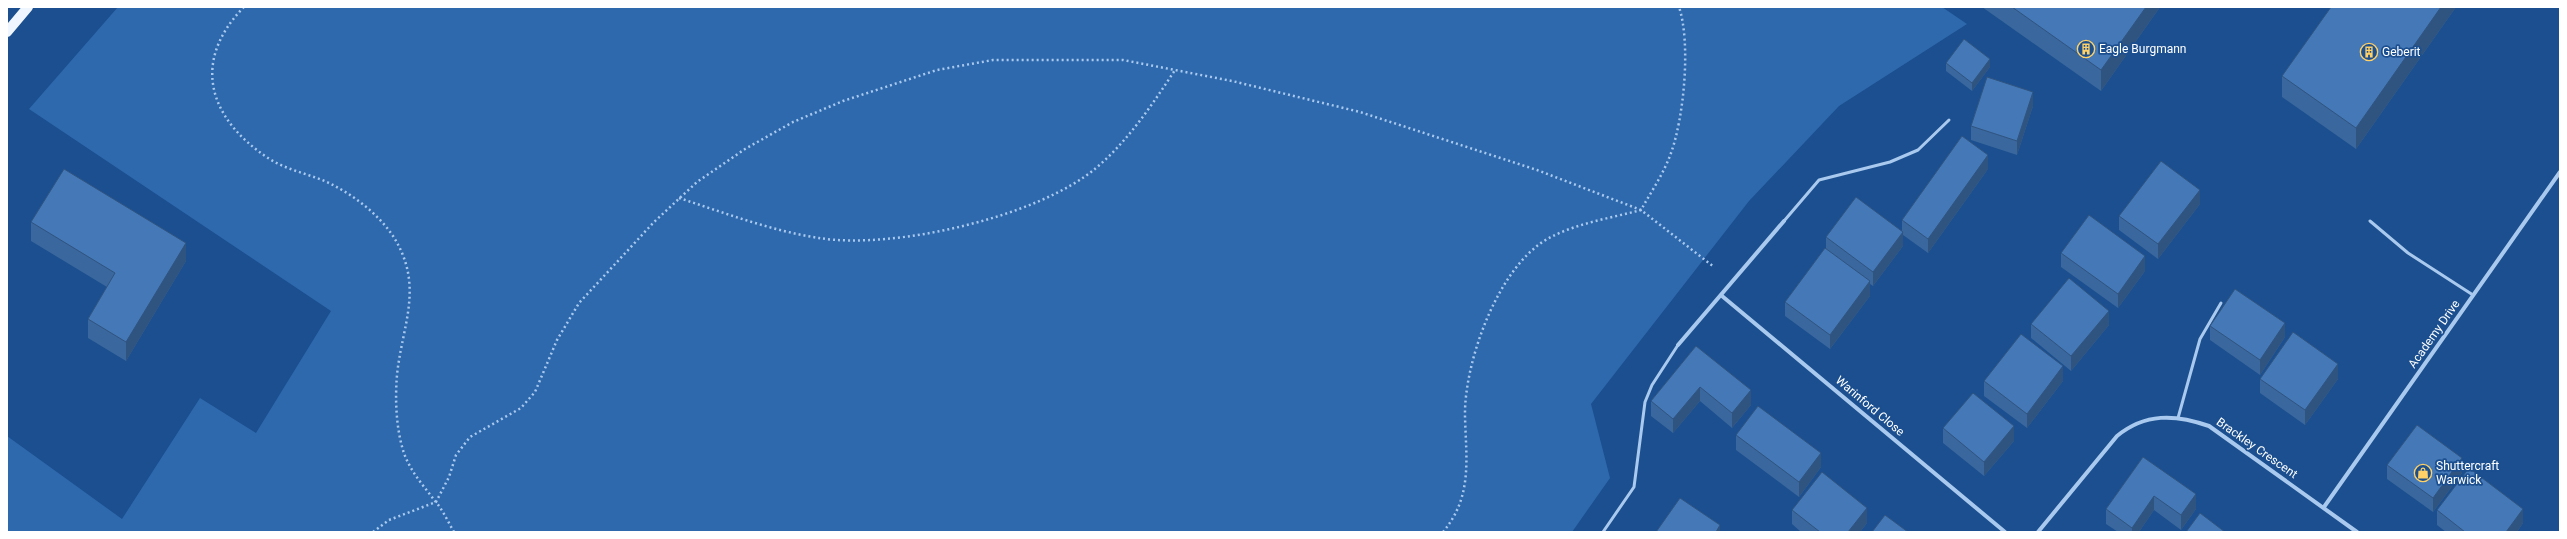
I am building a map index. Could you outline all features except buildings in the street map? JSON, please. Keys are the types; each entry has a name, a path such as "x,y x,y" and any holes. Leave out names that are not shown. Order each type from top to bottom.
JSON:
{"main road":[{"path":"7,32 28,7"}],"street":[{"name":"Academy Drive","path":"2324,507 2560,172"},
{"path":"1678,345 1722,296 1784,221"},
{"name":"Warinford Close","path":"1722,296 2005,532"},
{"name":"Brackley Crescent","path":"2038,532 2112,442 2130,426 2161,416 2178,418 2209,426 2357,532"}],"lane":[{"path":"1784,221 1819,180 1890,162 1918,150 1949,120"},
{"path":"2370,221 2408,253 2474,295"},
{"path":"2178,418 2200,339 2221,303"},
{"path":"1602,532 1634,487 1645,402 1652,385 1678,345"}],"path":[{"path":"244,7 220,36 210,80 213,93 220,108 253,147 270,159 301,174 331,184 357,200 376,216 393,237 403,260 411,289 407,328 397,375 397,418 403,450 418,481 436,502 454,532"},
{"path":"1443,532 1461,506 1466,479 1466,397 1471,370 1488,313 1506,281 1529,253 1550,237 1572,229 1641,210 1671,153 1681,109 1685,64 1682,15 1679,7"},
{"path":"373,532 389,520 436,502 449,477 456,455 470,436 521,408 536,392 557,340 579,303 654,222 698,182 745,149 793,122 843,101 937,70 993,60 1123,60 1175,70 1360,112 1537,170 1641,210 1714,267 1722,296"},
{"path":"679,198 784,230 819,238 855,242 918,236 975,223 1031,203 1074,184 1095,169 1128,135 1175,70"}],"shaded area":[{"path":"118,7 1942,7 1967,24 1839,106 1749,201 1591,404 1610,478 1572,532 7,532 7,436 122,519 200,398 256,433 331,311 29,109"}],"place":[{"name":"Eagle Burgmann","path":"2086,49"},
{"name":"Geberit","path":"2369,52"},
{"name":"Shuttercraft Warwick","path":"2423,473"}]}
